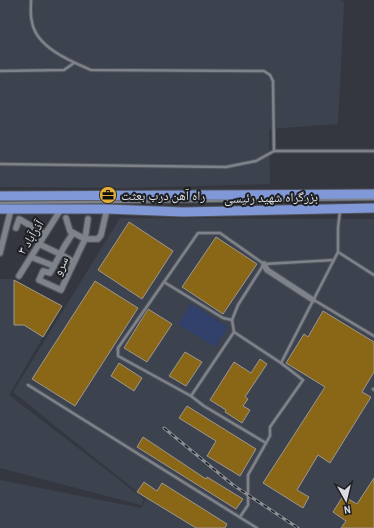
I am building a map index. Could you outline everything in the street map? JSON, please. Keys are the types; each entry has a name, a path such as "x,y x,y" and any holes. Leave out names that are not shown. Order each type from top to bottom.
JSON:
{"highway":[{"name":"بزرگراه شهید رئیسی","path":"0,196 374,194"},
{"path":"181,195 188,199 189,204 187,209 183,212"},
{"path":"210,195 205,201 207,208 213,211"},
{"name":"بزرگراه شهید رئیسی","path":"0,209 108,209 183,212 374,208"}],"street":[{"path":"0,253 11,209"},
{"name":"۳ آذرآباد","path":"19,276 31,256 32,249 39,244 61,209"},
{"path":"66,218 70,231 73,233 85,239 98,239 101,235 108,209"},
{"path":"16,228 19,219 45,234"},
{"name":"سرو","path":"54,266 50,273 43,271 39,280 61,290 85,239 88,219"},
{"path":"31,256 54,266 73,233"},
{"path":"39,244 74,262"},
{"path":"264,264 268,270 314,300"}],"lane":[{"path":"31,0 32,23 36,35 44,44 74,63 91,70 264,71 270,75 273,81 274,151"},
{"path":"0,71 64,70 74,63"},
{"path":"0,164 226,167 256,162 274,151 374,151"},
{"path":"0,203 374,199"},
{"path":"281,363 338,252 340,208"},
{"path":"266,443 204,406 191,396 118,356 118,348 198,233 220,233 264,264 334,260"},
{"path":"338,252 374,275"},
{"path":"191,396 234,332 232,320 238,305 264,264"},
{"path":"164,282 223,318 232,320"},
{"path":"314,300 374,336"},
{"path":"234,332 281,363 303,380 270,427 270,436 248,475 248,505 240,517"},
{"path":"28,385 257,528"}],"shaded area":[{"path":"0,0 341,0 344,2 338,124 269,129 270,184 122,188 0,187"},
{"path":"120,218 374,219 374,528 0,528 0,480 141,508 146,499 13,392"},
{"path":"0,279 12,279 61,306 9,395 144,499 141,505 0,468"},
{"path":"191,304 228,327 215,347 178,324"}],"building":[{"path":"129,222 173,251 142,299 98,270"},
{"path":"216,237 257,264 223,314 182,287"},
{"path":"14,280 62,306 43,337 24,325 14,325"},
{"path":"95,281 138,308 75,406 32,379"},
{"path":"148,309 172,324 147,362 124,348"},
{"path":"323,311 374,342 374,372 362,392 371,397 330,463 318,455 297,490 309,497 303,508 263,483 325,387 286,363 304,334 308,337"},
{"path":"185,352 202,362 186,386 169,376"},
{"path":"260,359 267,364 245,397 248,399 243,406 250,410 242,423 225,412 226,410 210,400 234,362 251,373"},
{"path":"119,363 142,378 134,391 111,376"},
{"path":"187,406 256,449 240,476 207,456 216,441 179,418"},
{"path":"143,437 206,479 207,477 243,499 236,509 137,447"},
{"path":"374,478 374,528 341,528 346,521 333,512 343,496 357,504"},
{"path":"144,482 157,491 162,483 227,524 225,528 196,528 137,492"}],"railway":[{"path":"164,428 233,485 298,528"}],"place":[{"name":"راه آهن درب بعثت","path":"108,195"}]}
